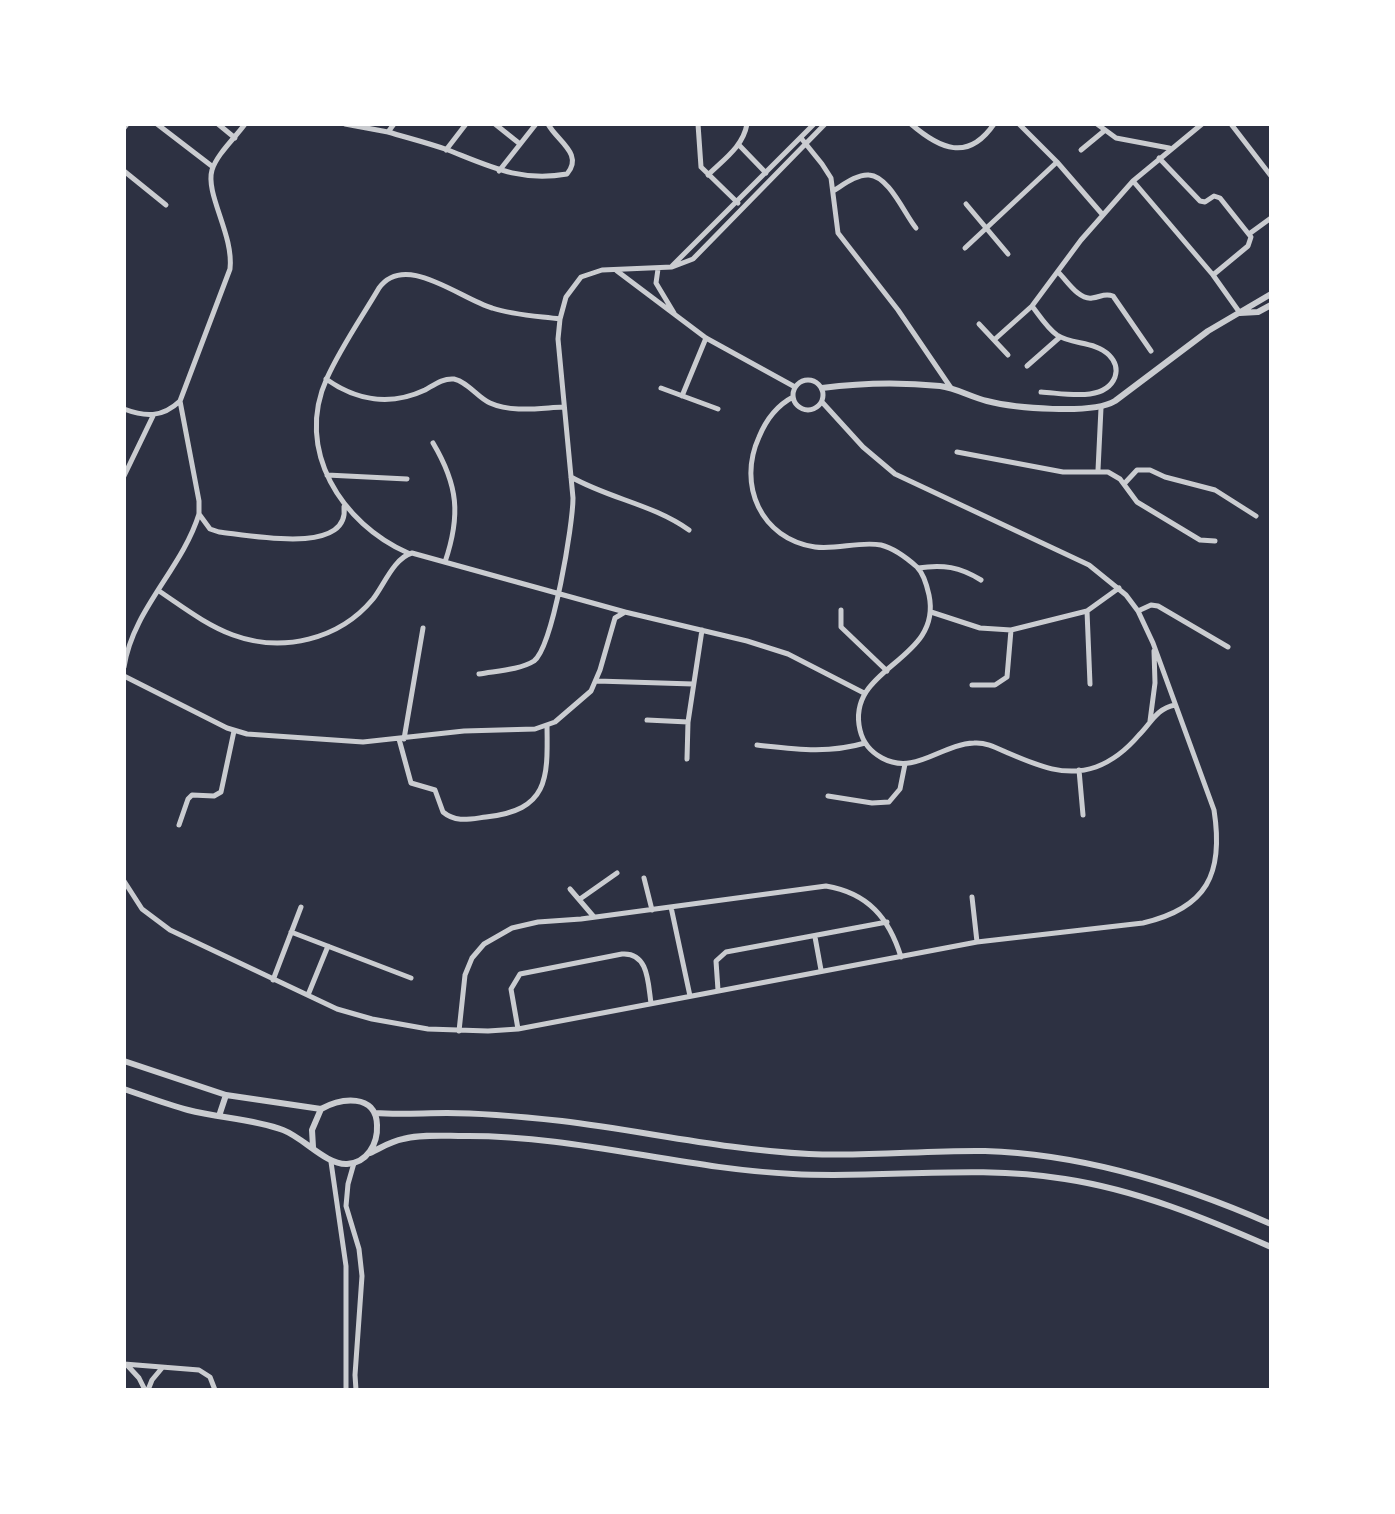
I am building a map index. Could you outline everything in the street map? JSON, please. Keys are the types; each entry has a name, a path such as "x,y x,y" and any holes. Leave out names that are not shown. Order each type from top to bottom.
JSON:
{"street":[{"path":"157,124 213,167"},
{"path":"218,124 235,138"},
{"path":"124,409 153,416 168,411 180,401 230,269 231,249 210,181 213,167 245,124"},
{"path":"345,124 388,132 499,171 542,177 567,174 573,155 548,124"},
{"path":"388,132 394,124"},
{"path":"446,150 466,124"},
{"path":"495,124 520,144"},
{"path":"499,171 536,124"},
{"path":"698,124 700,164 738,203"},
{"path":"708,175 739,145 747,124"},
{"path":"479,674 533,661 545,642 557,593 573,516 558,339 560,319 571,288 581,277 595,271 658,269 685,263 702,252 825,124"},
{"path":"911,124 930,140 953,148 975,145 983,140 994,124"},
{"path":"1019,124 1102,214"},
{"path":"1097,124 1123,140 1170,149"},
{"path":"994,340 1032,306 1102,214 1133,181 1202,124"},
{"path":"1231,124 1271,176"},
{"path":"672,267 738,203 809,126"},
{"path":"1081,150 1104,131"},
{"path":"801,138 828,172 838,233 898,310 952,388"},
{"path":"739,145 766,173"},
{"path":"1159,158 1200,201 1218,196 1249,234 1250,244 1213,275"},
{"path":"965,248 1057,162"},
{"path":"124,171 166,205"},
{"path":"833,191 863,176 876,177 899,200 916,228"},
{"path":"1133,181 1213,275 1240,313"},
{"path":"966,204 1008,254"},
{"path":"1249,234 1271,218"},
{"path":"658,269 656,283 677,317"},
{"path":"617,271 706,338 795,387"},
{"path":"1059,273 1083,297 1113,296 1151,351"},
{"path":"560,319 492,308 414,274 397,274 384,280 326,379 321,398 318,427 321,456 327,475 344,506 372,534 408,553 419,553 625,612 747,641 788,654 864,693"},
{"path":"795,387 809,380 822,388 865,385 952,388 996,403 1082,410 1101,408 1115,401 1208,331 1271,294"},
{"path":"1240,313 1258,312 1271,305"},
{"path":"1032,306 1060,337 1095,347 1110,356 1117,370 1114,381 1092,394 1041,392"},
{"path":"979,324 1008,355"},
{"path":"1027,366 1060,337"},
{"path":"682,396 706,338"},
{"path":"326,379 352,394 381,400 410,396 442,381 454,379 481,398 502,407 563,407"},
{"path":"795,387 794,402 803,410 814,410 822,402"},
{"path":"661,388 718,409"},
{"path":"124,881 142,909 160,924 337,1009 372,1019 459,1031 518,1029 977,942 1143,923 1169,916 1202,893 1216,864 1214,810 1153,643 1138,611 1102,573 1053,546 895,474 863,447 822,402 822,388"},
{"path":"793,397 782,402 765,424 753,454 750,489 764,518 772,527 799,544 833,548 867,544 884,546 918,568 926,585 931,612 921,639 864,693 859,713 861,734 878,756 905,764 923,761 973,743 991,745 1044,768 1079,770 1096,767 1114,757 1137,738 1160,710 1175,705"},
{"path":"124,667 133,633 199,514 180,401"},
{"path":"1098,470 1101,408"},
{"path":"124,476 153,416"},
{"path":"433,443 446,465 455,501 453,538 445,562"},
{"path":"957,452 1063,472 1098,470 1115,475 1137,502 1200,540 1215,541"},
{"path":"1124,484 1133,472 1150,470 1221,492 1256,516"},
{"path":"327,475 407,479"},
{"path":"571,477 602,492 650,508 689,530"},
{"path":"199,514 210,529 219,532 302,539 328,535 336,530 345,514 344,506"},
{"path":"159,591 230,634 264,643 299,642 332,631 361,611 408,553"},
{"path":"918,568 955,567 981,580"},
{"path":"931,612 980,628 1011,630 1087,611 1119,588"},
{"path":"1138,611 1151,605 1158,606 1228,647"},
{"path":"841,610 841,627 887,671"},
{"path":"1087,611 1090,684"},
{"path":"124,676 234,731 329,741 535,729 547,726 564,715 591,691 597,681 615,618 625,612"},
{"path":"423,628 401,739 411,783 435,790 443,812 458,820 508,814 528,804 536,796 545,773 547,726"},
{"path":"687,759 688,722 702,630"},
{"path":"972,685 995,685 1007,677 1011,630"},
{"path":"1150,722 1155,683 1153,643"},
{"path":"597,681 693,684"},
{"path":"647,720 688,722"},
{"path":"179,825 192,795 214,796 221,792 234,731"},
{"path":"757,745 818,751 865,743"},
{"path":"828,796 872,803 889,802 900,789 905,764"},
{"path":"1079,770 1083,815"},
{"path":"580,899 617,873"},
{"path":"644,878 652,910"},
{"path":"459,1031 465,975 472,958 484,944 512,928 525,925 826,886 861,897 887,922 901,957"},
{"path":"570,889 594,917"},
{"path":"972,897 977,942"},
{"path":"273,980 301,907"},
{"path":"671,907 690,996"},
{"path":"718,990 715,966 722,954 887,922"},
{"path":"291,932 411,978"},
{"path":"815,937 821,970"},
{"path":"308,995 328,946"},
{"path":"518,1029 511,989 515,978 526,973 627,953 639,958 645,968 651,1003"},
{"path":"124,1061 226,1095 321,1109 335,1102 353,1099 364,1103 375,1113 536,1118 795,1154 973,1151 1038,1155 1152,1179 1271,1224"},
{"path":"124,1089 187,1109 283,1130 313,1147 331,1162 354,1163 406,1138 477,1136 560,1142 727,1168 790,1174 854,1176 972,1171 1043,1176 1104,1186 1156,1202 1271,1247"},
{"path":"219,1116 226,1095"},
{"path":"313,1147 312,1130 321,1109"},
{"path":"370,1153 377,1134 375,1113"},
{"path":"331,1162 346,1266 346,1390"},
{"path":"354,1163 346,1206 359,1249 362,1276 356,1390"},
{"path":"347,1330 359,1333"},
{"path":"125,1364 203,1371 210,1377 215,1390"},
{"path":"125,1364 146,1390 163,1367"}]}
